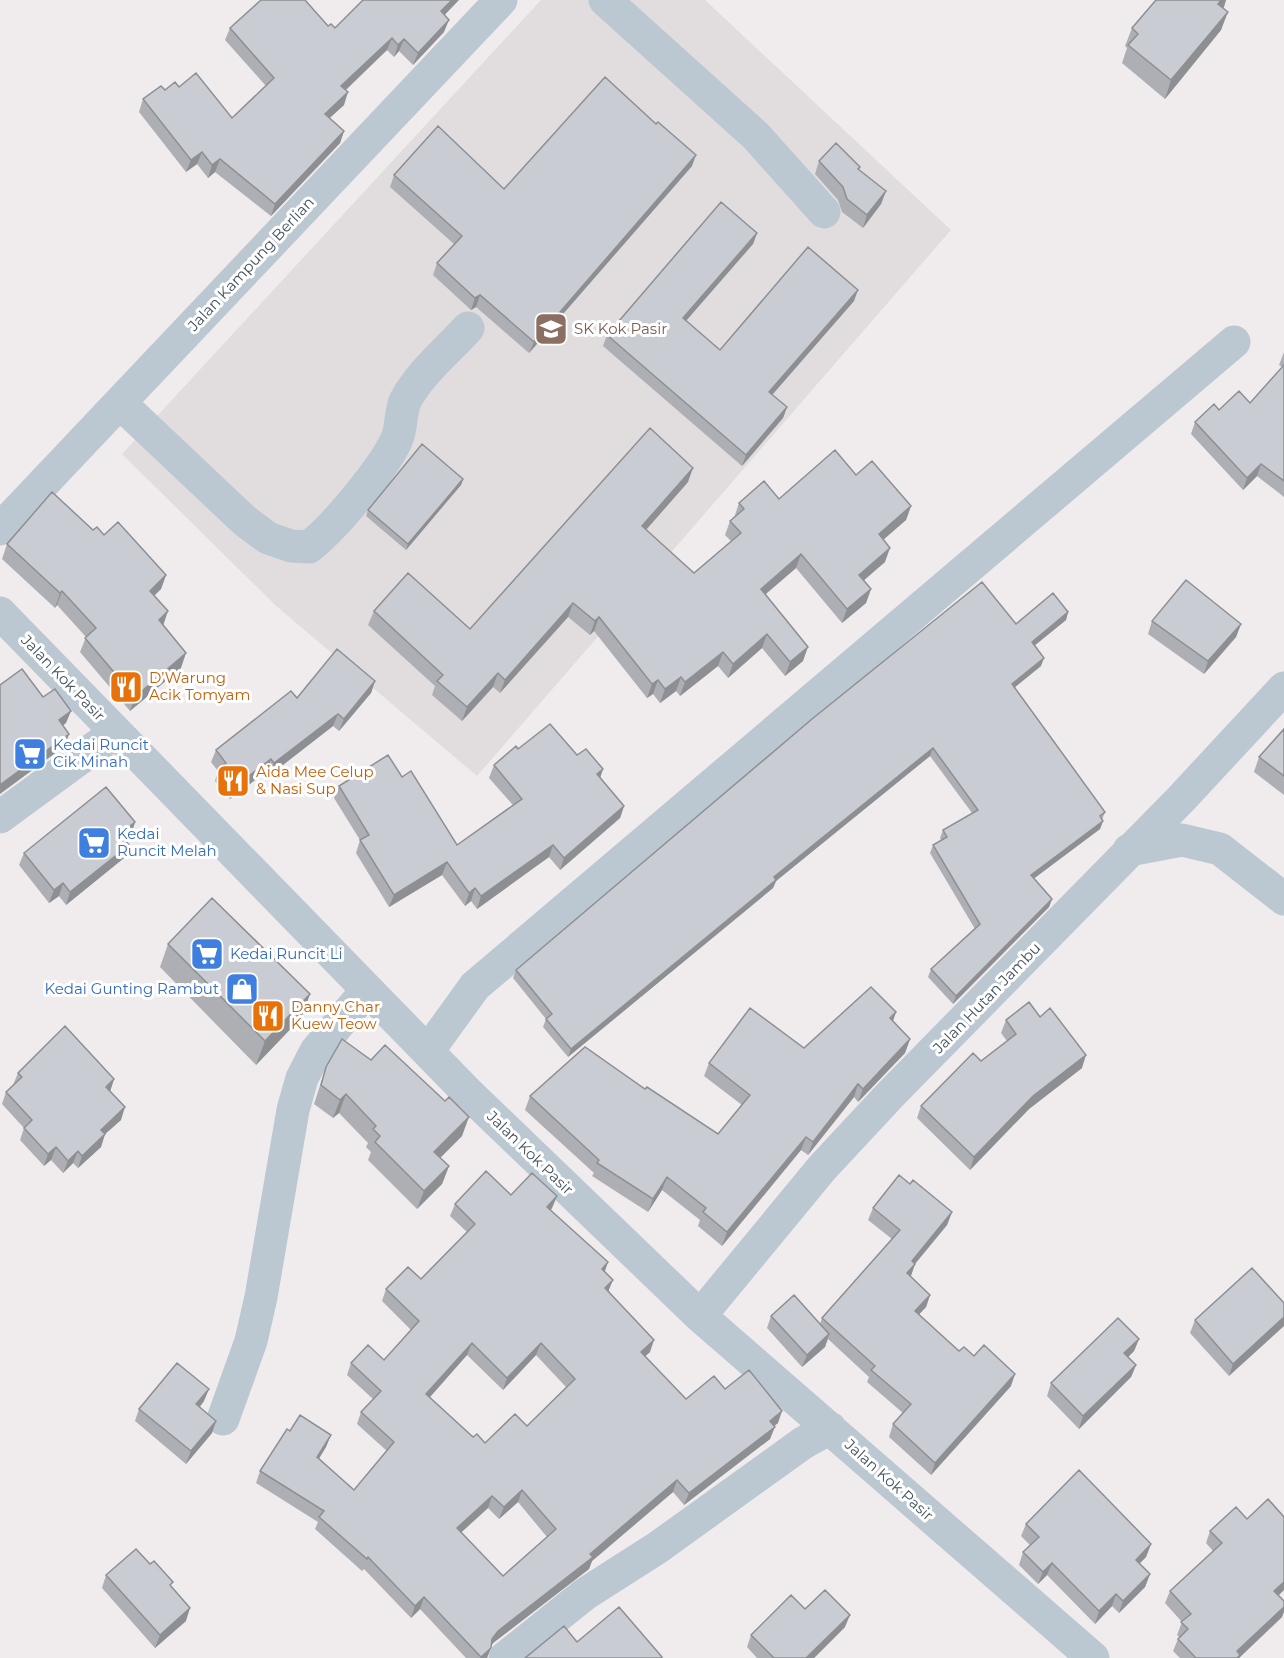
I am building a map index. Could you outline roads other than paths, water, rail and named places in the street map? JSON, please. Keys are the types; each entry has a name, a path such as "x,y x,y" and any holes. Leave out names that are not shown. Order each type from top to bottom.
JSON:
{"street":[{"name":"Jalan Kampung Berlian","path":"0,529 501,0"},
{"path":"605,0 756,136 824,212"},
{"path":"120,403 245,521 268,538 291,546 309,547 328,532 386,457 397,440 405,403 416,385 468,328"},
{"path":"428,1051 475,986 1234,342"},
{"name":"Jalan Kok Pasir","path":"0,613 367,990 700,1317 1093,1658"},
{"name":"Jalan Hutan Jambu","path":"700,1317 822,1168 1181,799 1284,688"},
{"path":"0,817 116,732"},
{"path":"1129,850 1182,840 1220,849 1284,899"},
{"path":"223,1419 251,1341 259,1308 293,1110 302,1078 316,1052 367,990"},
{"path":"505,1658 585,1594 657,1548 803,1443 830,1428"}],"place":[{"name":"SK Kok Pasir","path":"551,329"},
{"name":"D’Warung Acik Tomyam","path":"126,687"},
{"name":"Kedai Runcit Cik Minah","path":"30,754"},
{"name":"Aida Mee Celup & Nasi Sup","path":"233,781"},
{"name":"Kedai Runcit Melah","path":"94,843"},
{"name":"Kedai Runcit Li","path":"207,954"},
{"name":"Kedai Gunting Rambut","path":"242,989"},
{"name":"Danny Char Kuew Teow","path":"268,1016"}]}
